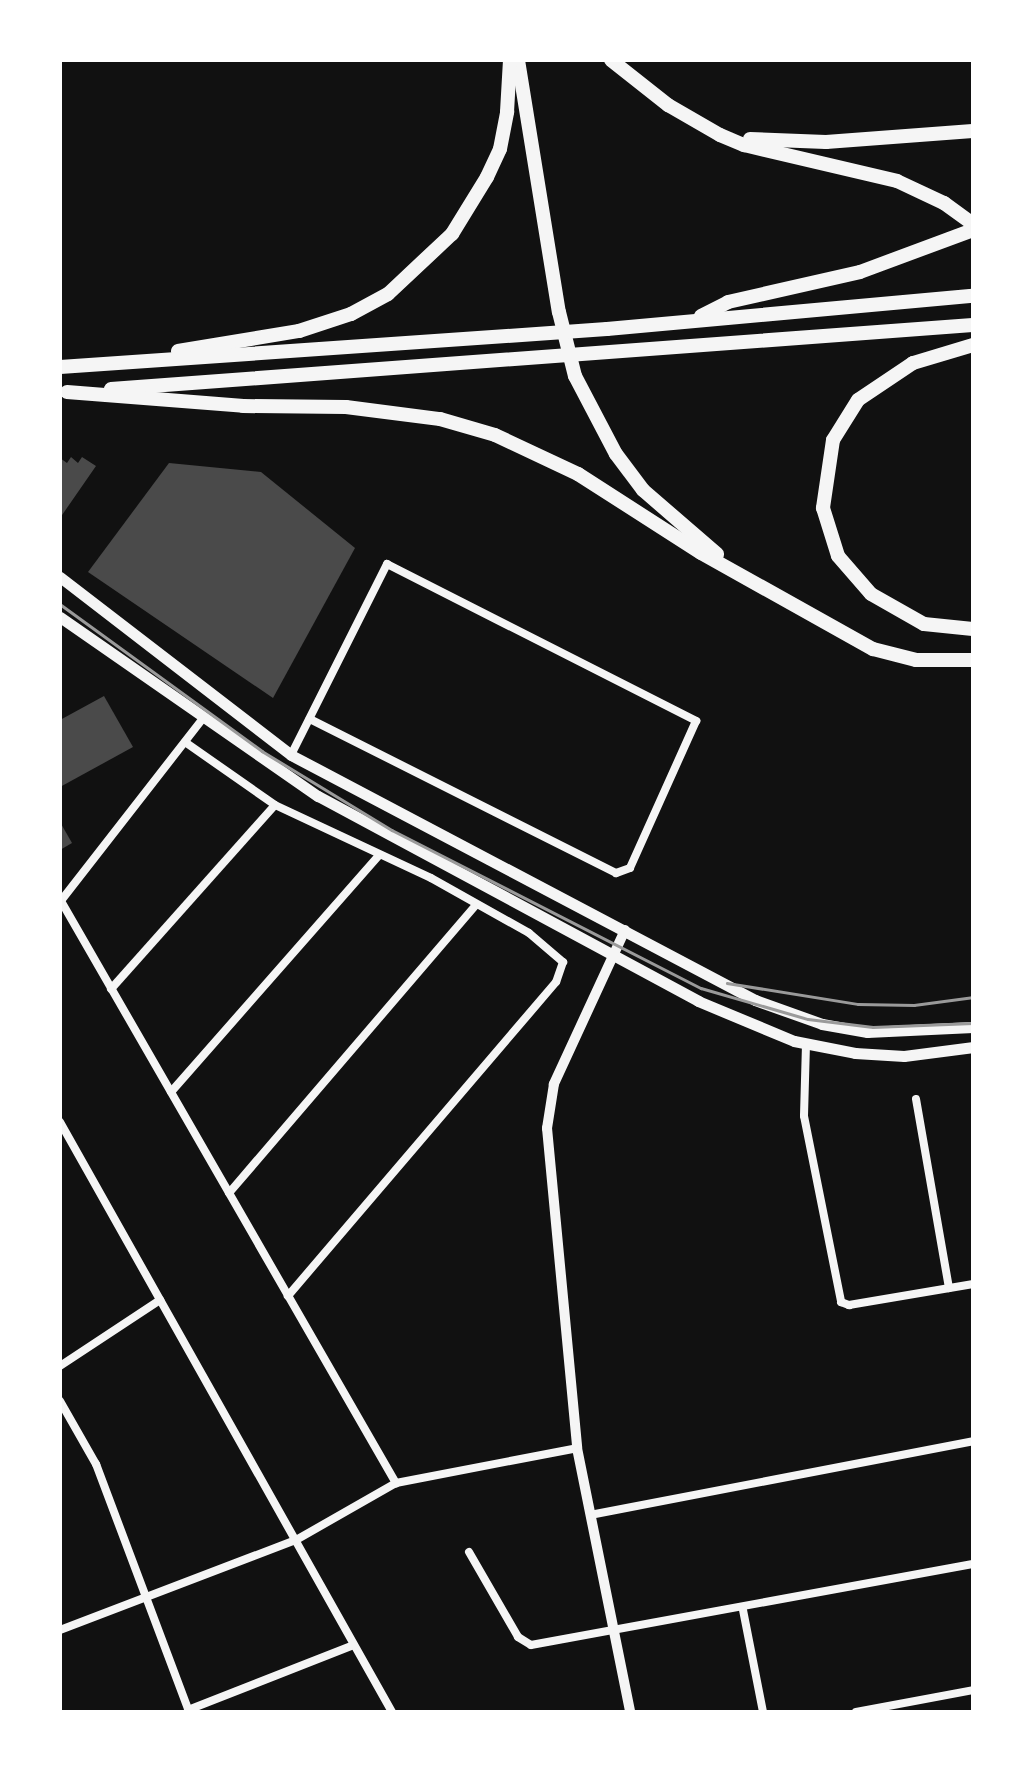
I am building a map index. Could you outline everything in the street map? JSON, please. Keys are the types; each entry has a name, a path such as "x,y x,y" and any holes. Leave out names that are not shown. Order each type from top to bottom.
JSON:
{"highway":[{"path":"134,362 299,331 351,314 388,294 452,234 487,177 500,149 508,112 510,60"},
{"path":"518,60 568,358 598,423 644,490 739,575"},
{"path":"611,60 668,105 720,135 744,145 897,181 944,203 973,227 938,245 860,272 728,302 692,321"},
{"path":"720,135 826,142 973,131"},
{"path":"60,367 692,321 973,296"},
{"path":"62,394 973,325"},
{"path":"973,346 914,362 858,400 833,440 823,497 838,556 870,594 924,624 973,629"},
{"path":"62,394 243,406 346,406 440,419 495,435 578,474 739,575 873,649 916,660 970,661"}],"main road":[{"path":"60,577 291,755 755,1000 822,1024 867,1032 973,1027"},
{"path":"60,617 318,796 698,1000 806,1044 904,1056 973,1047"}],"street":[{"path":"291,755 387,564 696,721 630,868 616,874 310,719"},
{"path":"203,718 60,902 396,1483"},
{"path":"184,742 275,805 476,905 558,954 562,962 556,982 288,1296"},
{"path":"111,989 275,805"},
{"path":"171,1092 378,855"},
{"path":"229,1193 476,905"},
{"path":"626,930 548,1100 548,1171 577,1448 630,1712"},
{"path":"806,1044 804,1116 836,1294 849,1305 973,1284"},
{"path":"916,1100 949,1288"},
{"path":"60,1122 392,1712"},
{"path":"61,1364 160,1300"},
{"path":"60,1401 96,1464 189,1711 354,1644"},
{"path":"590,1515 973,1441"},
{"path":"60,1630 296,1540 396,1483 577,1448"},
{"path":"469,1552 518,1636 531,1645 742,1610 973,1564"},
{"path":"742,1610 763,1712"},
{"path":"856,1712 973,1690"}],"building":[{"path":"71,457 78,463 82,457 96,466 60,518 60,458 67,463"},
{"path":"169,463 261,472 355,548 273,698 88,572"},
{"path":"104,696 133,747 60,787 60,720"},
{"path":"60,822 72,843 60,850"}],"tram line":[{"path":"60,604 262,751 392,830 701,988 808,1019 873,1027 973,1023"},
{"path":"727,983 858,1004 914,1005 973,997"}]}
